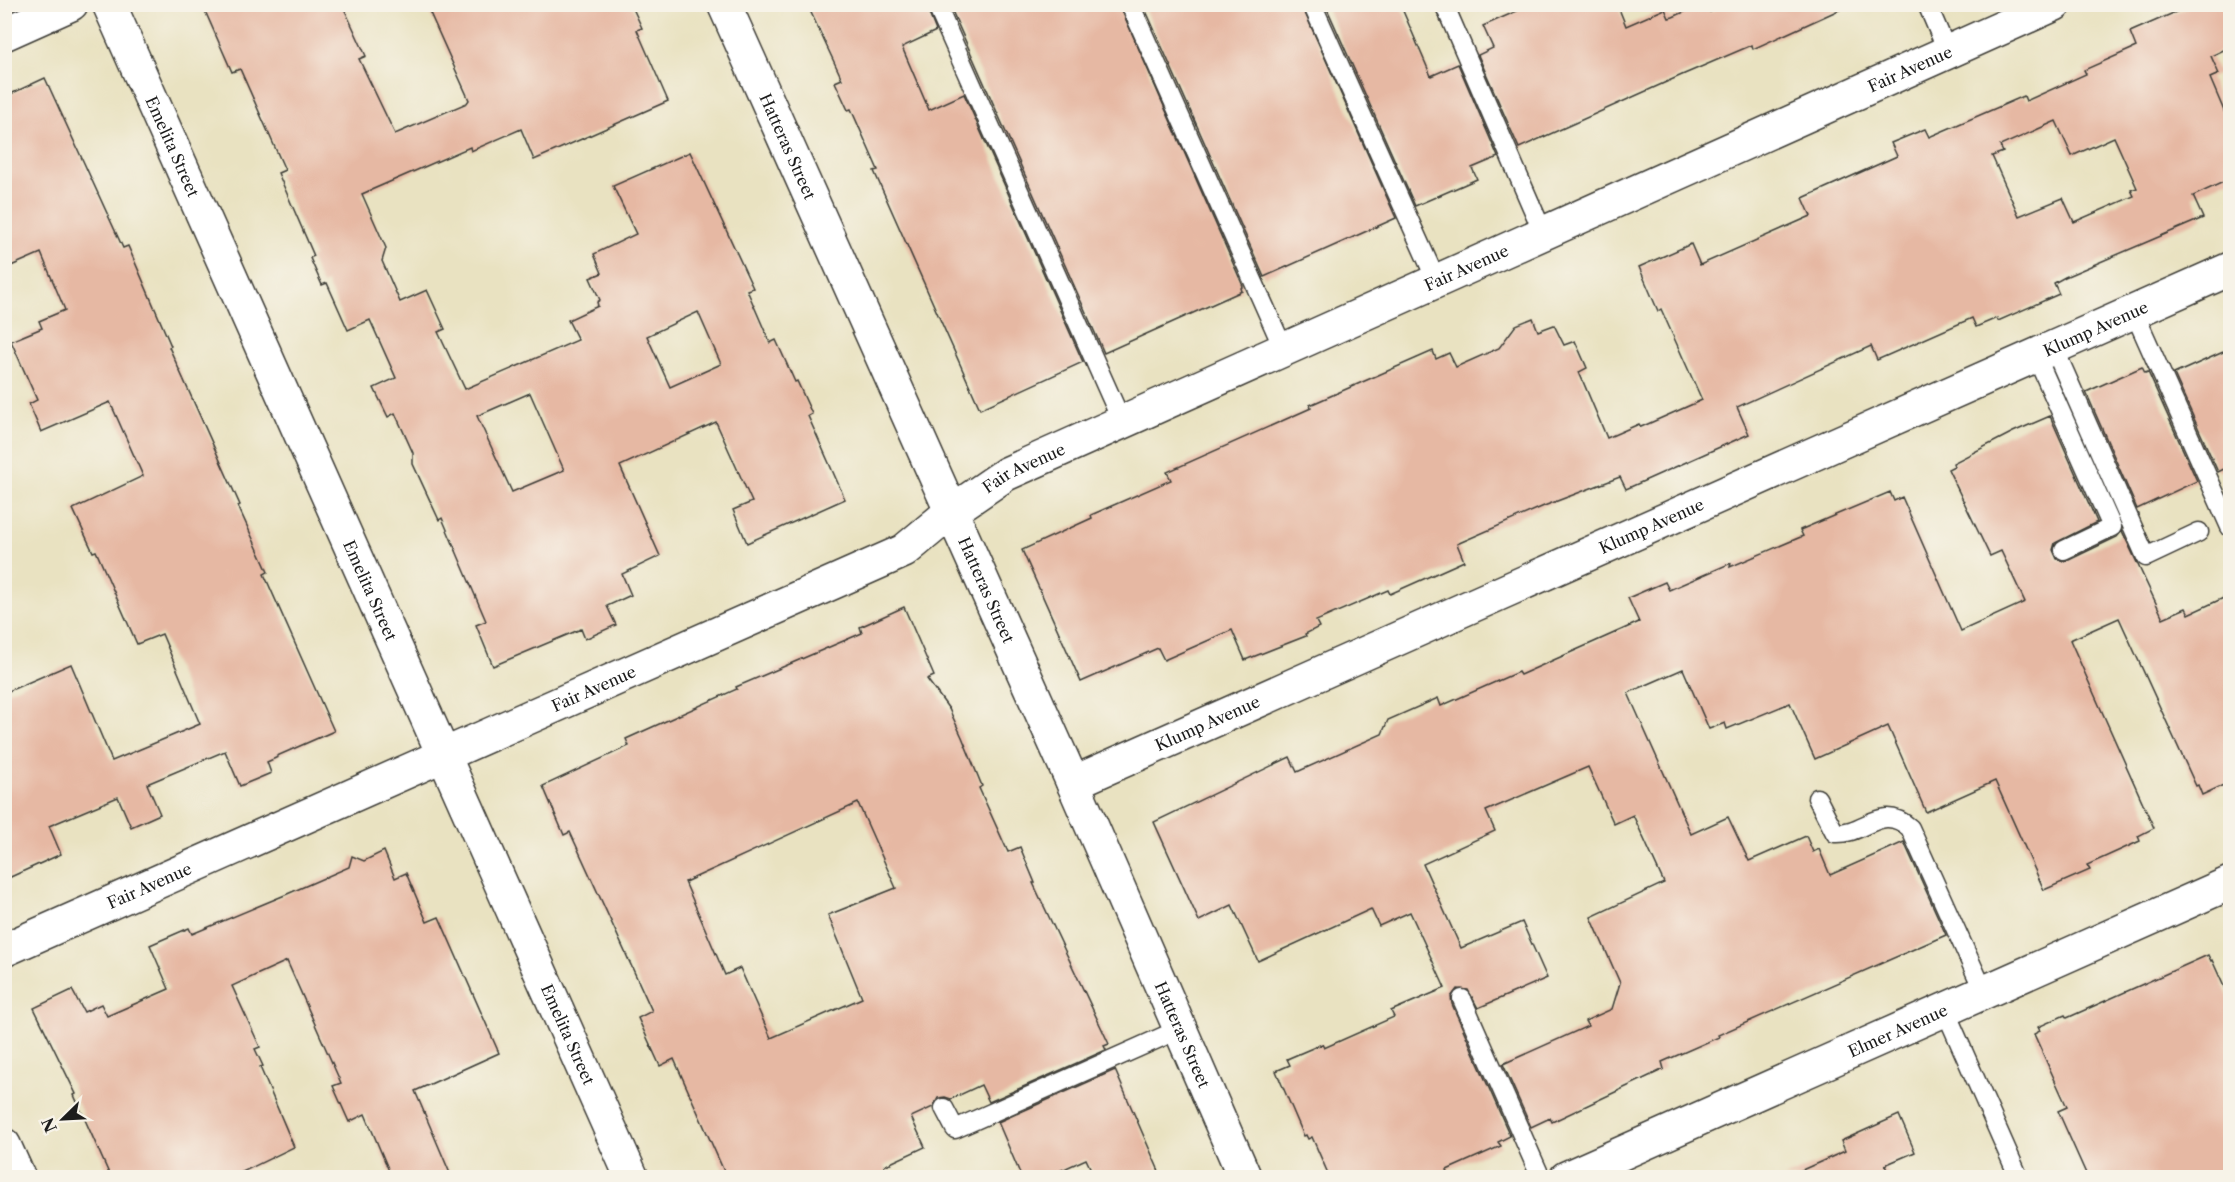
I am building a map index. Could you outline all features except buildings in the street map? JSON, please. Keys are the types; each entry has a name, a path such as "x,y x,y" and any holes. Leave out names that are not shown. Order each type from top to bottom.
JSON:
{"street":[{"path":"4,34 71,4"},
{"name":"Emelita Street","path":"109,4 632,1178"},
{"name":"Hatteras Street","path":"724,4 1073,783 1245,1178"},
{"name":"Fair Avenue","path":"4,950 904,551 952,511 1006,474 1544,235 2055,4"},
{"name":"Klump Avenue","path":"1073,783 2230,269"},
{"name":"Elmer Avenue","path":"1566,1178 2230,883"},
{"path":"4,1145 19,1178"}],"lane":[{"path":"936,4 1122,423"},
{"path":"1130,4 1284,350"},
{"path":"1312,4 1437,282"},
{"path":"1444,4 1544,235"},
{"path":"1927,4 1948,53"},
{"path":"2134,312 2230,526"},
{"path":"2045,352 2146,557 2199,532"},
{"path":"2045,352 2112,527 2064,550"},
{"path":"1817,798 1835,833 1845,834 1886,816 1901,820 1910,828 1984,993"},
{"path":"1462,999 1541,1178"},
{"path":"1945,1010 2019,1178"},
{"path":"944,1108 955,1129 1180,1029"}]}
